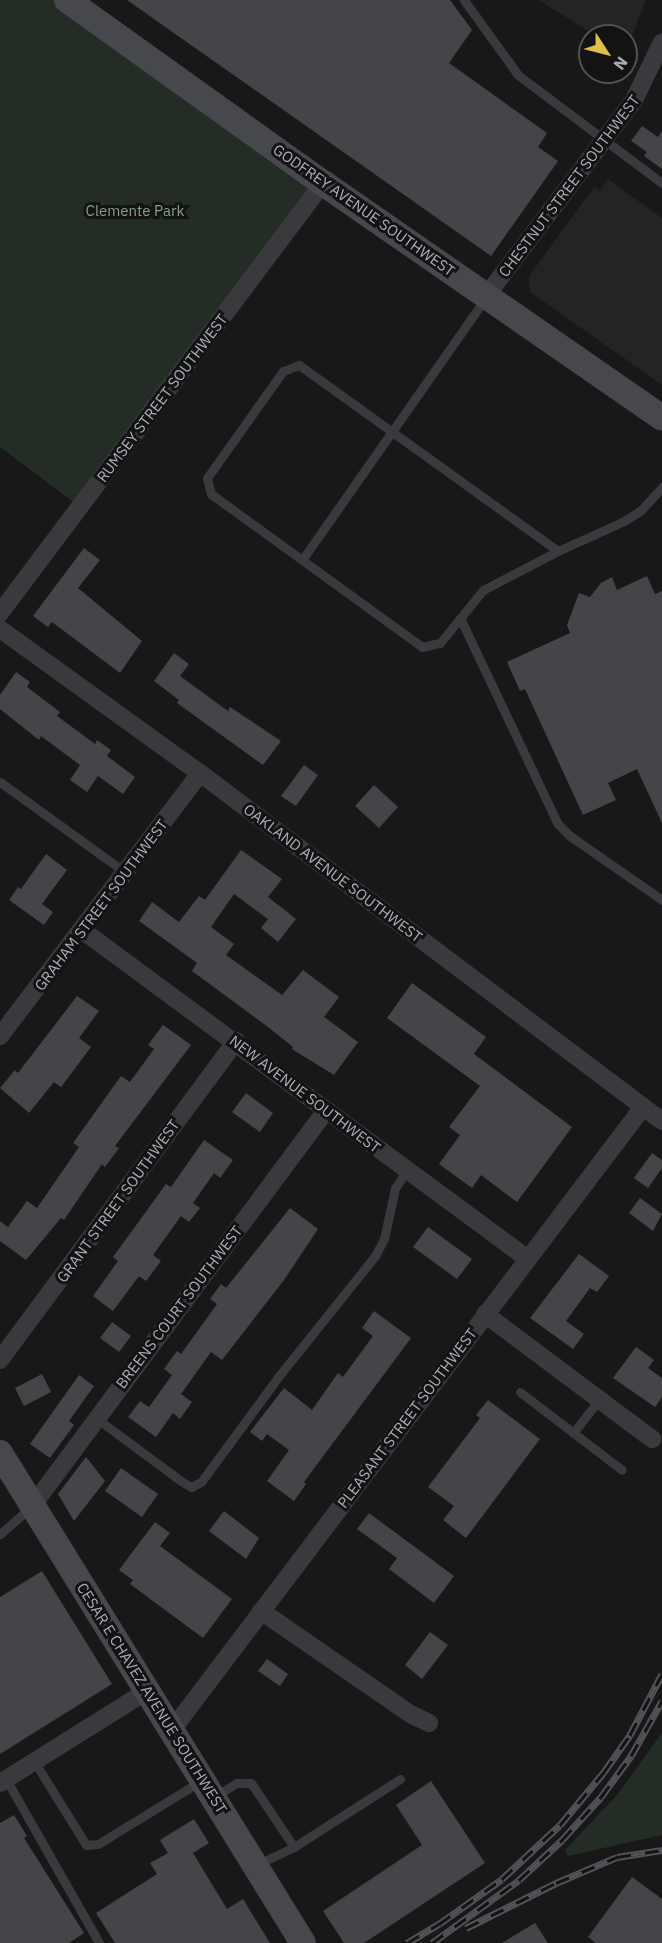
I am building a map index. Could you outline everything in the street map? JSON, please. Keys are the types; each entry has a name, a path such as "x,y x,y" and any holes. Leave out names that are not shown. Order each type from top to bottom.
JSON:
{"main road":[{"name":"GODFREY AVENUE SOUTHWEST","path":"67,0 323,183 662,418"},
{"name":"CESAR E CHAVEZ AVENUE SOUTHWEST","path":"0,1454 303,1943"}],"street":[{"name":"CHESTNUT STREET SOUTHWEST","path":"487,295 634,100 659,63 662,42"},
{"name":"RUMSEY STREET SOUTHWEST","path":"0,613 323,183"},
{"name":"OAKLAND AVENUE SOUTHWEST","path":"0,629 200,773 662,1121"},
{"name":"GRAHAM STREET SOUTHWEST","path":"0,1036 200,773"},
{"name":"NEW AVENUE SOUTHWEST","path":"82,930 236,1041 326,1111 528,1258"},
{"name":"GRANT STREET SOUTHWEST","path":"0,1360 236,1041"},
{"name":"PLEASANT STREET SOUTHWEST","path":"172,1730 643,1107"},
{"name":"BREENS COURT SOUTHWEST","path":"33,1505 326,1111"},
{"path":"485,1314 652,1439"},
{"path":"261,1611 412,1714 429,1723"},
{"path":"3,1781 147,1690"}],"lane":[{"path":"464,0 518,75 603,141 662,183"},
{"path":"302,560 487,295"},
{"path":"558,551 299,365 283,371 207,478 211,494 422,647 440,643 483,590 558,551 624,521 658,500 662,487"},
{"path":"460,618 558,824 570,836 662,900"},
{"path":"0,782 125,872"},
{"path":"96,1418 181,1481 191,1487 201,1482 279,1377 375,1256 384,1239 395,1188 407,1170"},
{"path":"520,1392 622,1470"},
{"path":"573,1433 599,1400"},
{"path":"0,1534 33,1505"},
{"path":"34,1761 86,1845 98,1844 209,1788 236,1783 251,1784 294,1847"},
{"path":"255,1865 294,1847 400,1779"},
{"path":"3,1781 99,1943"}],"shaded area":[{"path":"539,0 646,0 637,24 578,25"},
{"path":"608,179 662,218 662,385 530,292 529,276 594,187 600,190"}],"green space":[{"name":"Clemente Park","path":"0,0 72,0 323,183 80,507 0,447"},
{"path":"662,1733 662,1835 568,1856 565,1850 617,1795"}],"building":[{"path":"127,0 450,0 472,30 449,63 547,133 538,147 558,161 491,256"},
{"path":"642,126 658,137 662,131 662,169 644,156 647,152 631,141"},
{"path":"84,548 100,560 78,588 142,641 120,673 52,622 48,627 33,616"},
{"path":"647,576 655,594 662,591 662,823 637,769 608,783 616,800 583,815 525,689 520,691 507,662 570,633 567,625 579,593 590,597 601,583 612,577 617,590"},
{"path":"174,653 189,664 180,676 228,711 230,707 281,741 263,765 177,703 179,700 154,681"},
{"path":"16,672 30,682 27,687 60,712 57,716 95,744 97,740 111,750 107,756 135,777 123,794 98,776 87,792 70,780 80,765 41,736 39,740 0,709 0,695"},
{"path":"304,765 318,775 296,806 281,796"},
{"path":"374,785 398,807 379,828 355,806"},
{"path":"241,850 282,879 268,897 296,919 278,942 261,928 268,919 234,894 211,927 234,944 226,955 282,995 303,970 339,997 324,1017 358,1042 334,1075 292,1049 293,1047 268,1027 192,971 197,963 139,921 152,902 179,922 199,896 205,900"},
{"path":"46,854 67,870 42,904 53,912 44,925 9,900 18,887 21,889"},
{"path":"412,983 486,1037 474,1054 572,1127 517,1202 481,1175 472,1188 439,1164 460,1135 449,1127 480,1086 387,1018"},
{"path":"77,996 99,1011 79,1038 91,1047 61,1087 54,1082 29,1113 0,1088 15,1070 18,1073"},
{"path":"163,1025 191,1045 115,1146 119,1148 105,1167 102,1164 64,1220 61,1218 26,1260 0,1241 0,1221 8,1227 27,1201 37,1208 79,1147 73,1143 121,1076 130,1082 154,1049 148,1045"},
{"path":"246,1093 273,1113 260,1132 232,1112"},
{"path":"204,1140 233,1160 220,1178 214,1173 193,1203 200,1208 189,1222 181,1216 153,1255 161,1261 146,1281 139,1276 113,1311 93,1296 118,1261 113,1257 166,1184 171,1187"},
{"path":"652,1153 662,1160 662,1168 648,1188 634,1178"},
{"path":"640,1198 662,1214 653,1231 629,1213"},
{"path":"290,1208 318,1229 284,1280 222,1360 211,1352 181,1394 192,1402 180,1419 173,1413 156,1437 128,1417 140,1401 149,1407 172,1375 164,1369 177,1351 181,1354 217,1304 210,1299 221,1284 226,1288"},
{"path":"428,1227 472,1259 457,1279 413,1247"},
{"path":"579,1254 609,1276 597,1292 590,1288 566,1321 584,1334 573,1349 530,1318"},
{"path":"374,1311 411,1338 304,1482 306,1484 294,1501 267,1481 289,1450 267,1434 262,1441 250,1432 284,1388 312,1410 338,1373 343,1377 373,1336 362,1328"},
{"path":"112,1322 131,1336 119,1352 100,1338"},
{"path":"636,1347 654,1360 648,1368 662,1378 662,1397 655,1407 613,1378"},
{"path":"42,1374 51,1392 24,1406 15,1388"},
{"path":"79,1375 94,1386 69,1421 74,1425 50,1458 30,1444"},
{"path":"488,1400 540,1439 466,1538 443,1520 454,1506 428,1487 480,1418 476,1415"},
{"path":"86,1457 105,1481 74,1521 58,1494"},
{"path":"121,1468 158,1494 142,1517 105,1491"},
{"path":"224,1511 259,1538 246,1559 209,1531"},
{"path":"369,1513 454,1576 434,1603 389,1569 397,1558 357,1529"},
{"path":"155,1522 170,1533 160,1546 232,1599 203,1638 130,1584 133,1580 119,1570"},
{"path":"42,1571 112,1684 0,1754 0,1597"},
{"path":"430,1632 448,1645 422,1679 405,1665"},
{"path":"267,1659 288,1674 280,1686 258,1671"},
{"path":"431,1781 485,1863 364,1943 344,1943 323,1911 422,1845 396,1805"},
{"path":"14,1815 27,1836 24,1838 84,1933 69,1943 0,1943 0,1823"},
{"path":"194,1819 209,1843 193,1853 227,1909 243,1899 270,1943 115,1943 96,1913 157,1874 150,1863 168,1853 160,1840"},
{"path":"632,1877 662,1899 662,1943 596,1943 588,1937"},
{"path":"535,1923 548,1943 502,1943"}],"railway":[{"path":"407,1943 439,1924 502,1879 560,1825 604,1772 630,1735 662,1674"},
{"path":"432,1943 519,1880 562,1840 601,1797 631,1756 662,1701"},
{"path":"466,1928 556,1883 617,1857 662,1850"}]}
